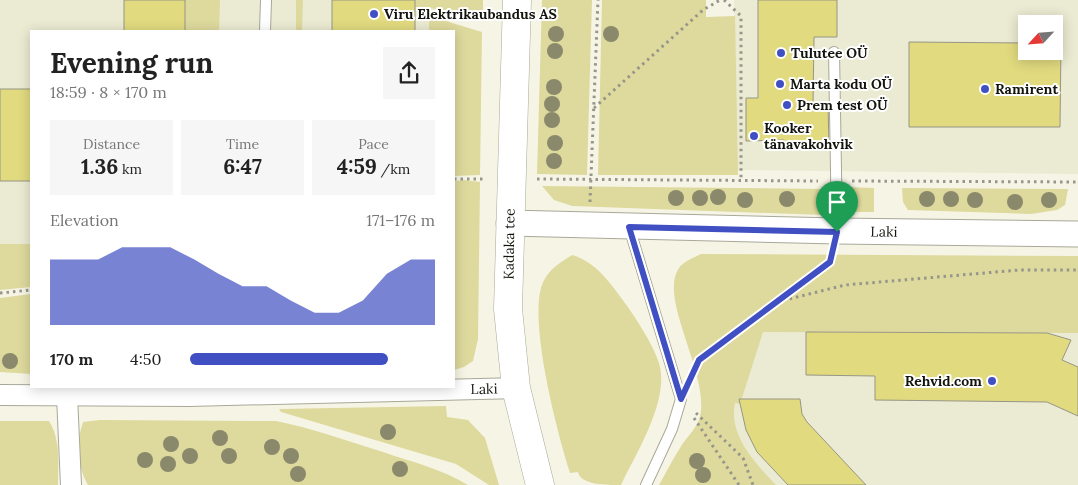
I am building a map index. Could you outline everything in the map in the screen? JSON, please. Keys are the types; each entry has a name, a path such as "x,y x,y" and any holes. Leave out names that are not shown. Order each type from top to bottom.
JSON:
{"main road":[{"name":"Kadaka tee","path":"517,0 498,178 510,223 508,309 516,388 540,485"}],"street":[{"name":"Laki","path":"510,223 837,232 1078,234"},
{"name":"Laki","path":"0,395 330,394 516,388"},
{"path":"66,396 71,485"}],"lane":[{"path":"265,30 266,0"},
{"path":"834,52 837,232"},
{"path":"629,227 681,399 672,429 646,485"}],"path":[{"path":"592,181 598,0"},
{"path":"594,108 703,10 722,0 742,16 741,181"},
{"path":"455,179 1078,182"},
{"path":"681,399 699,360 830,262 837,232"},
{"path":"777,302 845,285 1020,270 1078,270"},
{"path":"0,292 30,290"},
{"path":"681,399 739,485"},
{"path":"681,399 743,458 753,485"}],"shaded area":[{"path":"0,0 450,0 449,30 30,30 30,244 0,244"},
{"path":"185,0 220,0 219,30 185,30"},
{"path":"296,0 303,0 302,30 296,30"},
{"path":"415,0 483,0 483,18 474,18 439,9 415,7"},
{"path":"542,0 592,0 587,175 537,174"},
{"path":"602,0 706,0 706,17 735,16 738,175 598,175"},
{"path":"734,0 1078,0 1078,174 737,170"},
{"path":"439,19 482,32 480,175 455,176 455,30 429,30 429,20"},
{"path":"455,181 480,182 478,339 473,361 455,370"},
{"path":"542,186 829,189 831,199 828,212 823,215 572,206 554,200"},
{"path":"847,187 874,188 874,212 847,212"},
{"path":"902,188 1068,189 1065,205 1057,210 1031,214 908,210 903,202"},
{"path":"0,244 30,244 30,287 0,290"},
{"path":"701,254 1078,256 1078,333 763,332 740,404 735,403 734,415 736,426 745,448 776,485 659,485 699,420 701,403 699,383 679,319 674,282 679,268"},
{"path":"572,255 594,267 612,285 643,330 659,363 661,378 656,409 643,442 621,485 589,482 584,480 578,472 570,473 558,433 546,380 539,328 541,288 549,272"},
{"path":"30,294 30,374 0,372 0,298"},
{"path":"704,304 1078,324 1078,485 763,485 717,435"},
{"path":"446,406 447,417 468,420 485,438 499,485 489,485 456,464 281,412 279,409"},
{"path":"100,420 276,421 316,431 437,470 468,485 88,485 80,462 79,438 83,422"},
{"path":"0,421 49,421 57,444 58,485 0,485"}],"building":[{"path":"124,0 185,0 185,30 124,30"},
{"name":"Viru Elektrikaubandus AS","path":"332,0 415,0 415,30 332,30"},
{"path":"758,0 837,0 837,37 814,37 813,104 828,104 829,147 784,149 784,140 746,141 746,98 758,98"},
{"name":"Ramirent","path":"909,42 1018,43 1018,60 1061,60 1060,127 909,127"},
{"path":"0,89 30,89 30,181 0,181"},
{"path":"806,332 1047,333 1071,340 1062,360 1078,367 1078,416 1047,402 875,400 875,376 806,375"},
{"path":"739,399 800,399 802,414 807,422 866,485 788,485 757,452 746,430"}],"place":[{"name":"Viru Elektrikaubandus AS","path":"374,14"},
{"name":"Tulutee OÜ","path":"781,53"},
{"name":"Marta kodu OÜ","path":"780,84"},
{"name":"Ramirent","path":"985,89"},
{"name":"Prem test OÜ","path":"787,105"},
{"name":"Kooker tänavakohvik","path":"754,136"},
{"name":"Rehvid.com","path":"992,381"}],"route":[{"path":"629,227 837,232 830,262 699,360 681,399 654,304 629,227"}]}
